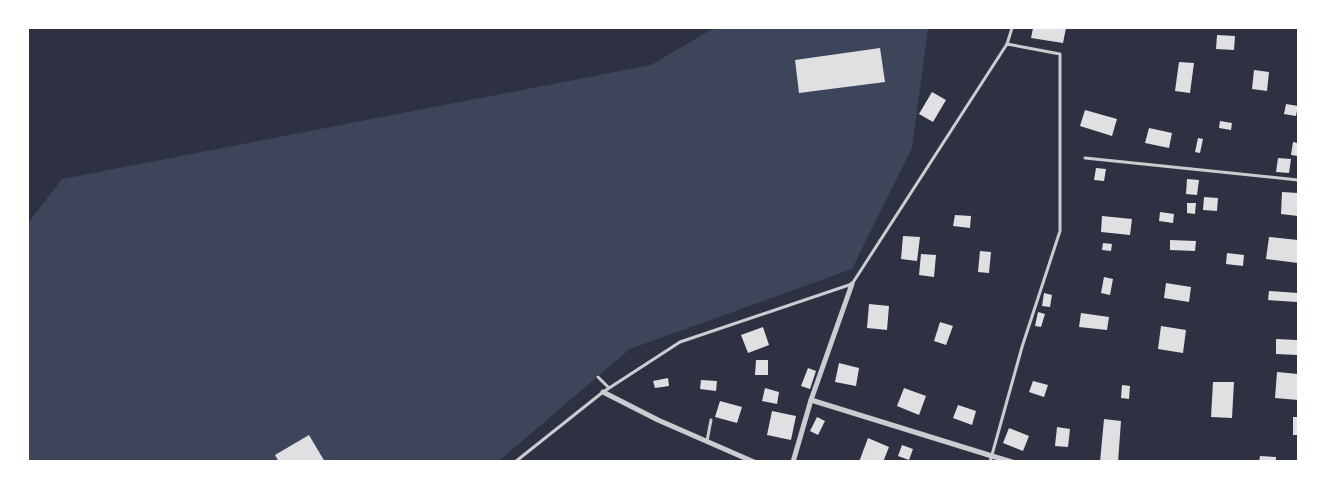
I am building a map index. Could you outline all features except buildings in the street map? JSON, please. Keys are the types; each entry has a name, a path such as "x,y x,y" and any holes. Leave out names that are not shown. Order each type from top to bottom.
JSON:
{"street":[{"path":"793,462 811,400 852,284"},
{"path":"603,392 658,420 754,462"},
{"path":"811,400 991,459 1012,462"}],"lane":[{"path":"515,462 603,392 680,342 852,284 1007,44 1012,28"},
{"path":"991,459 1022,346 1060,231 1060,54 1007,44"},
{"path":"1085,158 1298,180"},
{"path":"598,377 609,388"},
{"path":"707,441 711,420"}],"shaded area":[{"path":"714,28 928,28 912,148 852,269 630,349 499,461 28,461 28,223 62,179 651,65"}]}
